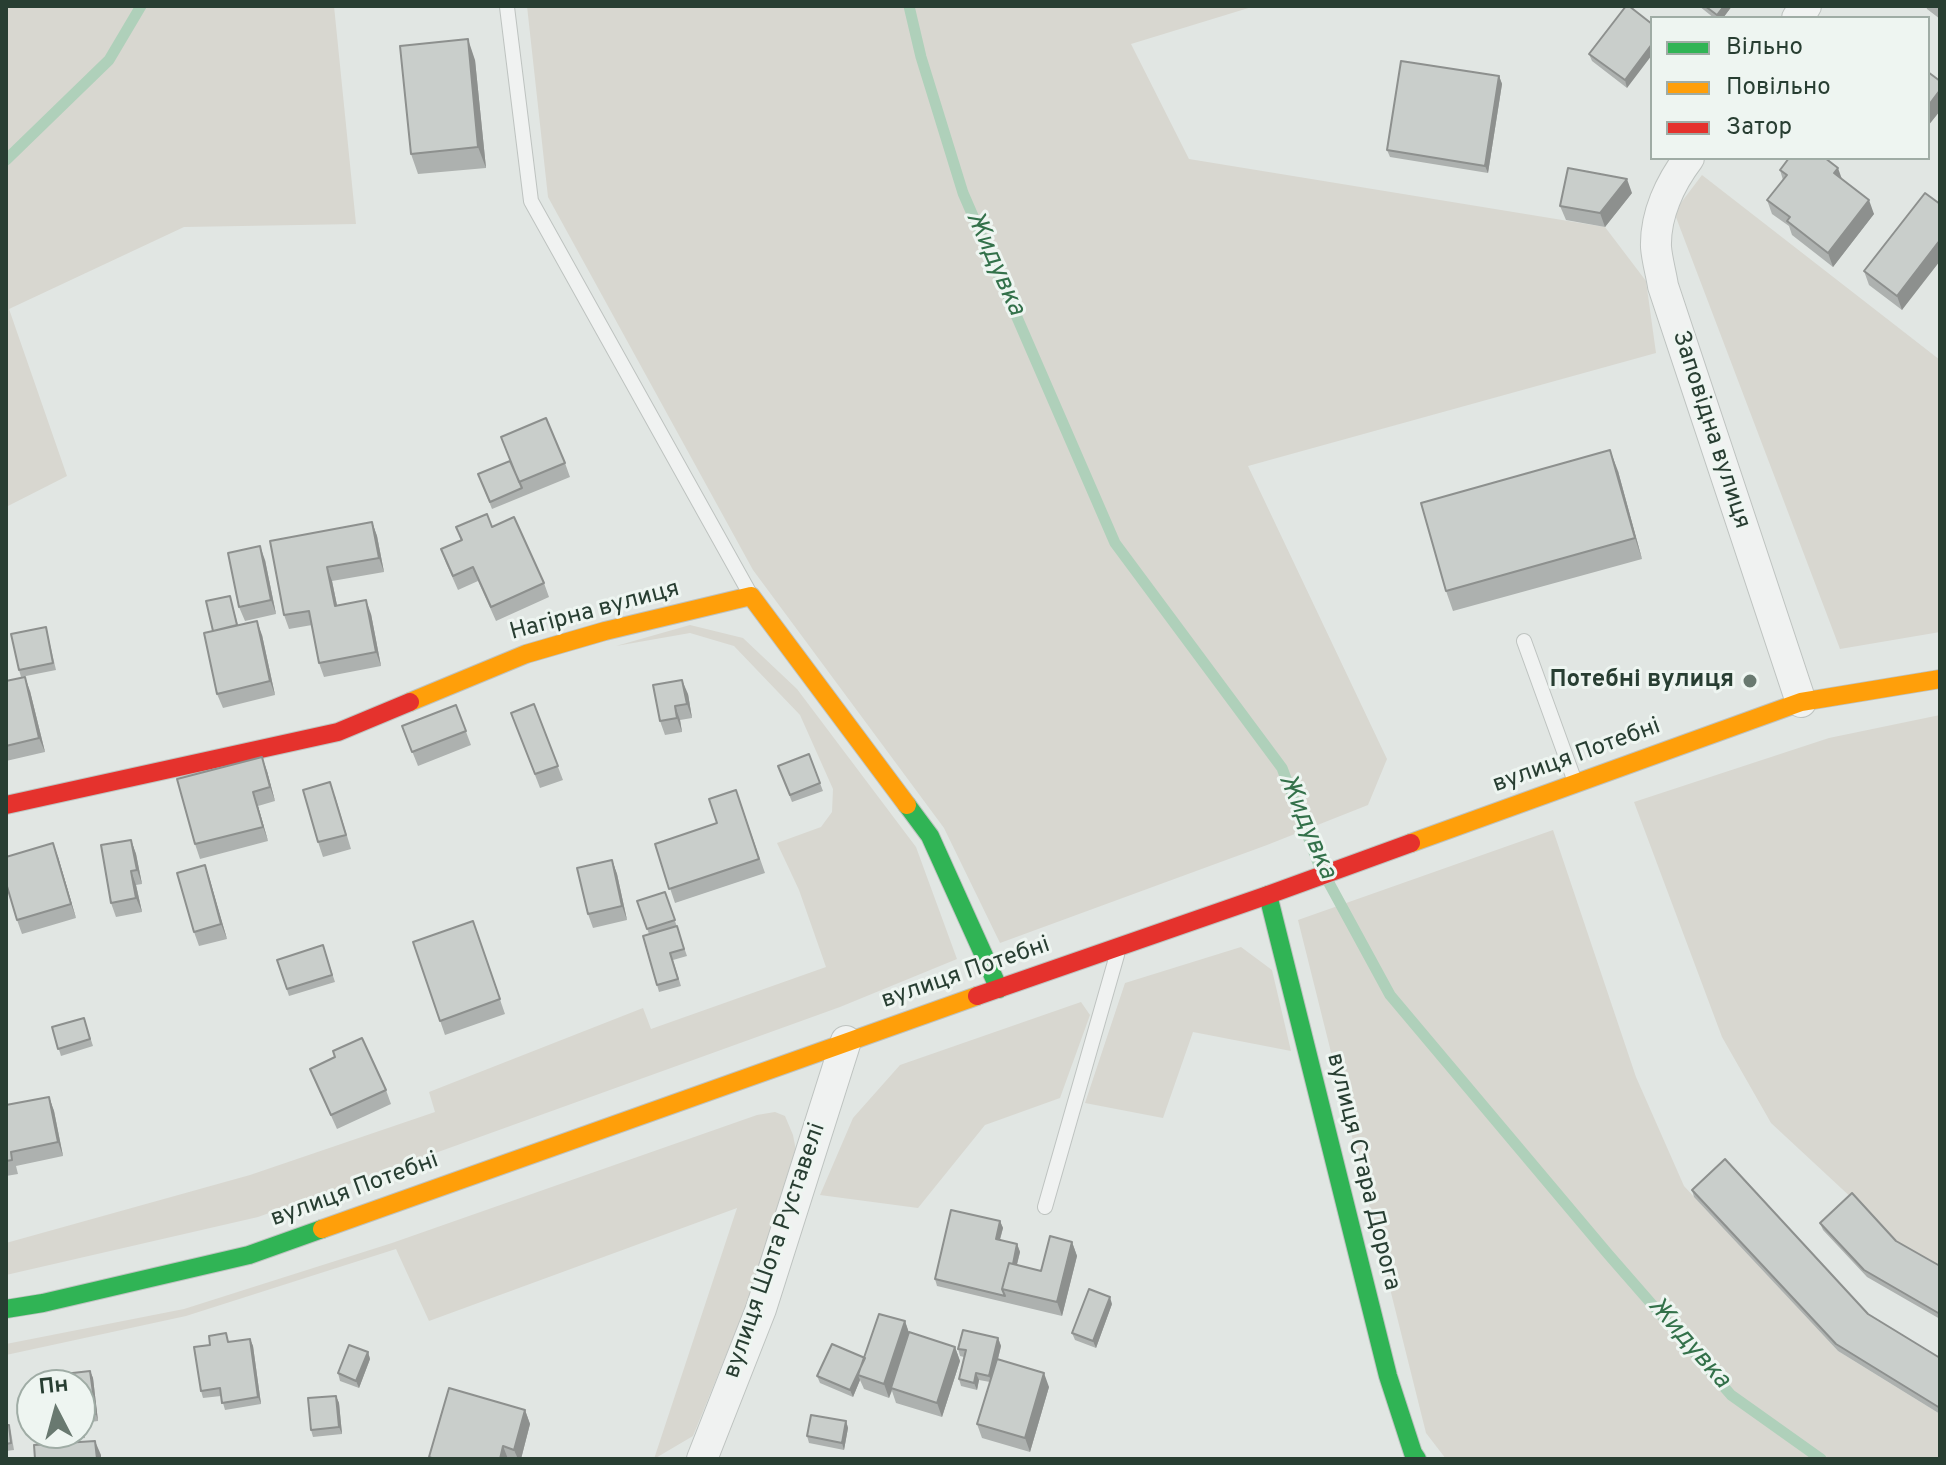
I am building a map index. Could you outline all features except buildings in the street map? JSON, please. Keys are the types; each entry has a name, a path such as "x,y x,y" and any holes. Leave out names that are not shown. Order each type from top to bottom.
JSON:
{"street":[{"name":"Заповідна вулиця","path":"1688,160 1660,209 1656,246 1663,286 1801,702"},
{"name":"Нагірна вулиця","path":"6,805 338,732 526,654 605,631 751,596"},
{"path":"751,596 930,836 999,989"},
{"name":"вулиця Потебні","path":"6,1309 249,1255 846,1041 1268,895 1801,702 1940,679"},
{"name":"вулиця Стара Дорога","path":"1268,895 1388,1376 1417,1459"},
{"name":"вулиця Шота Руставелі","path":"702,1459 761,1309 846,1041"}],"lane":[{"path":"507,7 531,201 751,596"},
{"path":"1524,641 1576,783"},
{"path":"1045,1207 1119,947"}],"shaded area":[{"path":"6,6 334,6 356,224 184,227 9,309 67,476 6,507"},
{"path":"527,6 1255,6 1131,44 1189,159 1605,227 1646,281 1656,353 1248,466 1387,759 1368,805 1000,943 944,828 753,570 548,197"},
{"path":"1702,175 1940,360 1940,632 1840,649 1674,212"},
{"path":"690,625 743,638 797,689 916,847 957,959 840,1007 258,1217 6,1275 6,1243 250,1175 435,1112 429,1092 643,1008 651,1029 826,967 799,890 777,843 821,827 832,812 833,789 800,715 734,646 690,633 616,646"},
{"path":"1940,715 1940,1272 1898,1248 1855,1201 1771,1123 1722,1037 1634,802 1829,738"},
{"path":"1553,830 1636,1077 1684,1186 1838,1351 1940,1414 1940,1459 1446,1459 1426,1433 1298,920"},
{"path":"1241,947 1272,970 1291,1051 1193,1032 1163,1118 1085,1103 1125,983"},
{"path":"1081,1002 1090,1015 1060,1098 985,1125 918,1208 820,1195 853,1118 900,1065"},
{"path":"775,1112 785,1116 793,1135 798,1161 744,1311 693,1436 654,1459 737,1208 429,1321 396,1249 186,1316 6,1355 6,1344 184,1309 392,1243 757,1115"}],"waterway":[{"path":"6,160 109,60 141,6"},
{"name":"Жидувка","path":"909,6 921,57 963,193 1115,543 1282,768 1320,868"},
{"name":"Жидувка","path":"1329,883 1390,995 1608,1254 1731,1395 1821,1459"}],"traffic: fast":[{"path":"907,805 930,836 999,989"},
{"path":"1268,895 1388,1376 1417,1459"},
{"path":"6,1309 249,1255 322,1229"}],"traffic: slow":[{"path":"410,702 526,654 605,631 751,596 907,805"},
{"path":"1411,843 1801,702 1940,679"},
{"path":"322,1229 977,996"}],"traffic: jam":[{"path":"6,805 338,732 410,702"},
{"path":"977,996 1411,843"}],"place":[{"name":"Потебні вулиця","path":"1750,681"}]}
